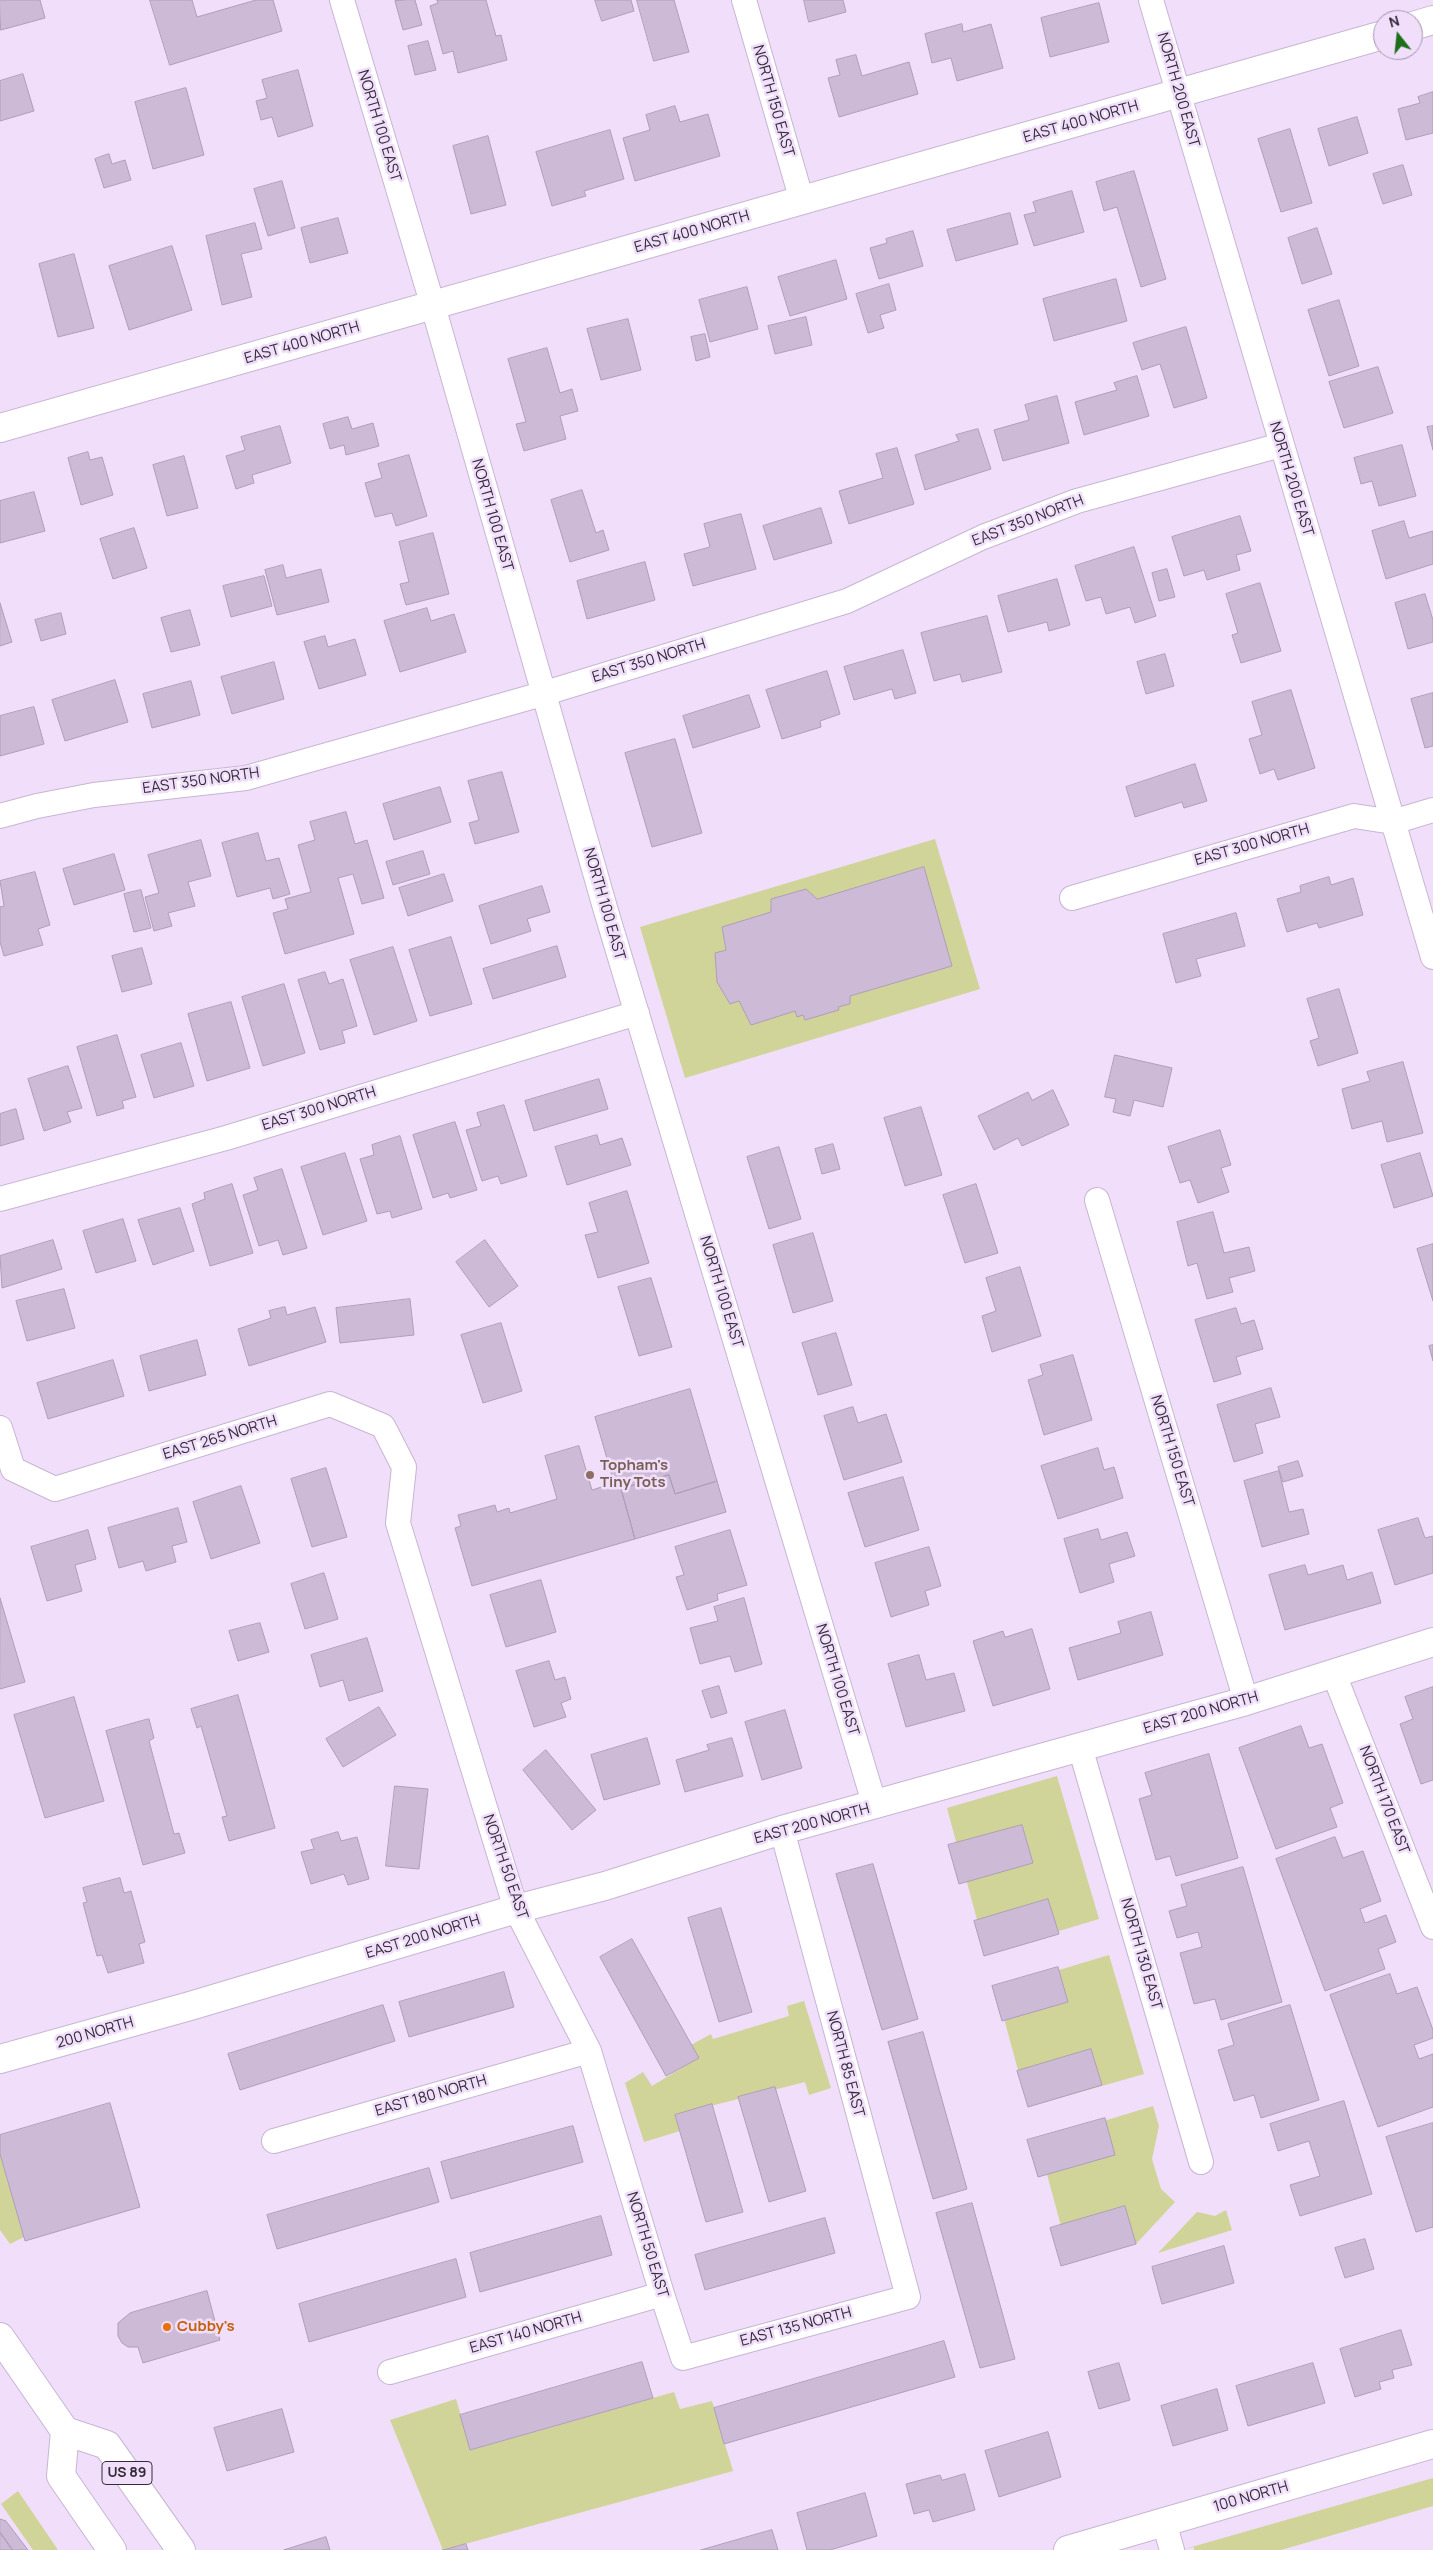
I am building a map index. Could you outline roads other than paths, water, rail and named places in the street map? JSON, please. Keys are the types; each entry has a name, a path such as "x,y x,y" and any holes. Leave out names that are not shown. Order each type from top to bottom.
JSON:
{"main road":[{"name":"EAST 400 NORTH","path":"0,428 1373,38"},
{"name":"EAST 200 NORTH","path":"190,2006 516,1909 604,1886 782,1830 875,1806 1246,1701 1433,1642"},
{"name":"200 NORTH","path":"0,2059 190,2006"},
{"path":"0,2337 65,2431 61,2476 112,2550"},
{"name":"US 89","path":"65,2431 107,2445 181,2550"},
{"name":"100 NORTH","path":"1068,2550 1433,2444"}],"street":[{"name":"NORTH 100 EAST","path":"342,0 433,306 542,694 636,1013 875,1806"},
{"name":"NORTH 150 EAST","path":"744,0 802,201"},
{"name":"NORTH 200 EAST","path":"1151,0 1433,957"},
{"name":"EAST 350 NORTH","path":"0,816 37,806 94,795 246,778 542,694 847,602 983,537 1077,501 1281,445"},
{"name":"EAST 300 NORTH","path":"1072,898 1354,816 1393,822 1433,810"},
{"name":"EAST 300 NORTH","path":"0,1199 226,1138 636,1013"},
{"name":"NORTH 150 EAST","path":"1097,1200 1246,1701"},
{"name":"EAST 265 NORTH","path":"0,1428 13,1469 55,1489 330,1404 383,1426"},
{"name":"NORTH 50 EAST","path":"383,1426 404,1467 398,1524 516,1909 589,2051 662,2294 684,2358"},
{"name":"NORTH 170 EAST","path":"1334,1674 1433,1927"},
{"name":"NORTH 130 EAST","path":"1080,1747 1202,2162"},
{"name":"NORTH 85 EAST","path":"782,1830 908,2297"},
{"name":"EAST 180 NORTH","path":"274,2141 589,2051"},
{"name":"EAST 140 NORTH","path":"390,2372 662,2294"},
{"name":"EAST 135 NORTH","path":"684,2358 908,2297"},
{"path":"1164,2522 1172,2550"}],"place":[{"name":"Topham's Tiny Tots","path":"590,1475"},
{"name":"Cubby's","path":"167,2327"}]}
